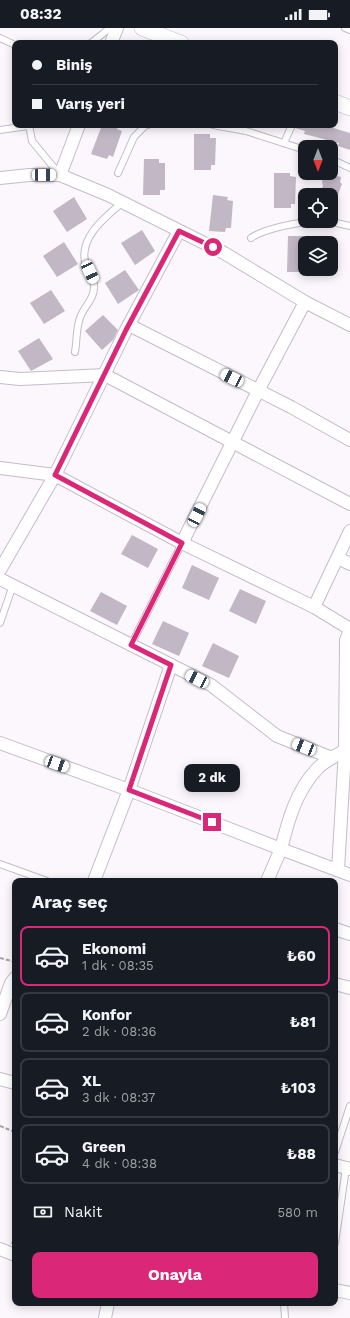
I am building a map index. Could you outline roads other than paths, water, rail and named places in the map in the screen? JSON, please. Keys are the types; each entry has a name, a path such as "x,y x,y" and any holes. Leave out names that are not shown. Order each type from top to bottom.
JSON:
{"street":[{"path":"112,40 117,28"},
{"path":"142,28 173,40"},
{"path":"338,103 350,108"},
{"path":"60,175 78,128"},
{"path":"0,178 29,175 60,175 123,202 224,253 305,302 350,325"},
{"path":"0,570 55,475 129,325 179,231"},
{"path":"182,543 233,444 258,391 305,302"},
{"path":"129,325 350,440"},
{"path":"0,380 105,375 233,444 350,504"},
{"path":"0,468 55,475 182,543 314,608 350,630 346,640 347,749 338,870"},
{"path":"314,608 350,531"},
{"path":"338,558 350,564"},
{"path":"0,579 211,685 277,736 332,758"},
{"path":"95,878 129,790 171,665"},
{"path":"0,743 129,790 350,875"},
{"path":"268,878 281,849 288,823 301,789 318,768 347,749"},
{"path":"338,930 350,934"},
{"path":"0,1014 12,982"},
{"path":"338,985 350,988"},
{"path":"0,1079 12,1082"},
{"path":"0,1249 12,1254"},
{"path":"338,1291 350,1293"},
{"path":"104,1318 107,1306"}],"lane":[{"path":"95,40 110,28"},
{"path":"345,28 350,30"},
{"path":"0,38 12,44"},
{"path":"0,130 14,128"},
{"path":"29,128 32,141 60,175"},
{"path":"118,173 134,137 143,128"},
{"path":"230,128 246,131 298,148"},
{"path":"284,143 291,128"},
{"path":"338,162 350,168"},
{"path":"75,352 79,319 92,298 94,287 93,280 86,264 85,245 93,231 123,202"},
{"path":"338,223 350,226"},
{"path":"251,238 257,234 298,224"},
{"path":"131,645 182,543"},
{"path":"0,623 13,585"},
{"path":"0,864 39,878"},
{"path":"338,1143 350,1106"},
{"path":"338,1218 344,1167"},
{"path":"284,1306 284,1318"}]}
